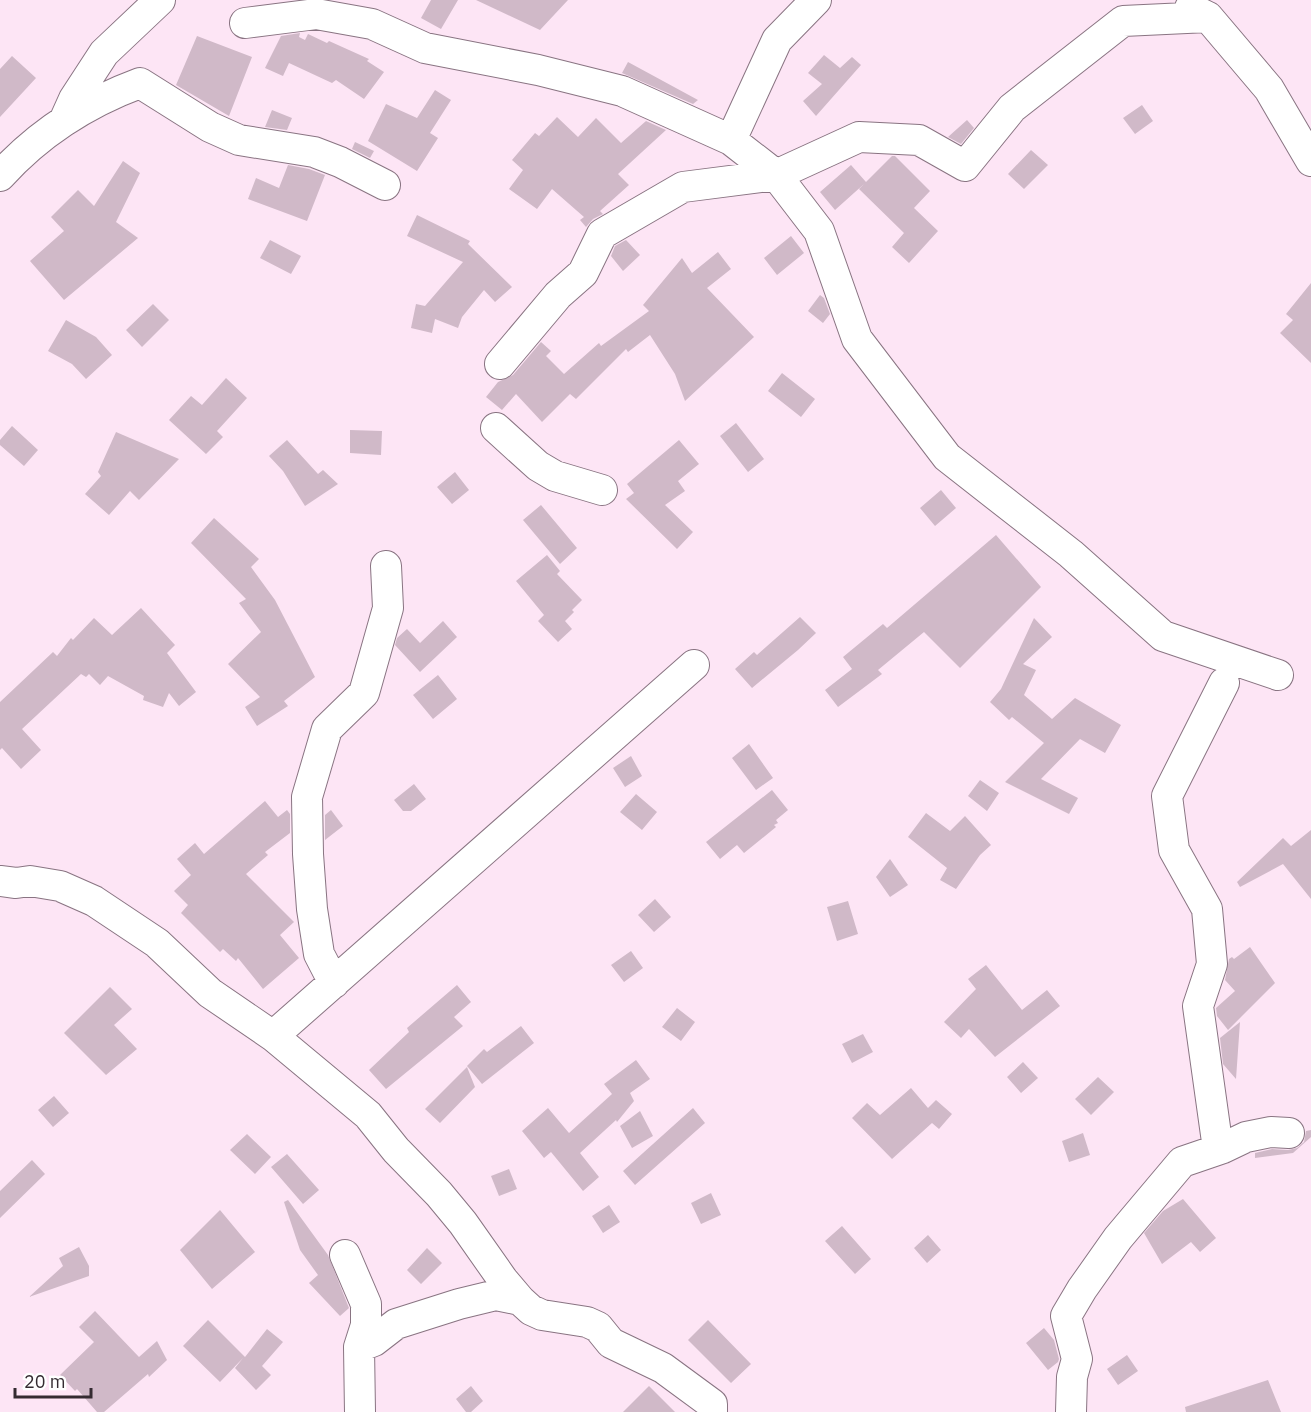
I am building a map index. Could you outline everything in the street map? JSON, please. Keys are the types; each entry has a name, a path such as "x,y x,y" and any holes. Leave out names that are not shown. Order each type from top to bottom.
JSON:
{"street":[{"path":"65,119 74,99 104,53 160,0"},
{"path":"731,140 777,40 816,0"},
{"path":"1174,0 1208,17 1269,89 1311,161"},
{"path":"245,23 316,14 372,24 425,48 538,69 622,91 731,140 776,175 819,231 857,339 946,457 1071,554 1163,636 1278,675"},
{"path":"500,364 558,296 583,273 602,234 683,187 776,175 859,137 919,140 965,166 1012,108 1123,21 1208,17"},
{"path":"0,176 17,158 65,119 121,90 140,83 210,127 239,140 314,152 340,162 385,185"},
{"path":"496,428 538,466 555,476 602,490"},
{"path":"334,983 319,954 312,909 307,797 327,729 364,693 388,608 386,566"},
{"path":"273,1036 694,665"},
{"path":"1218,1149 1198,1006 1212,964 1207,909 1174,850 1167,796 1224,683"},
{"path":"0,881 16,883 30,881 60,886 94,902 158,943 210,993 273,1036 323,1075 368,1115 396,1150 457,1215 520,1300 531,1310 542,1315 587,1322 598,1327 611,1343 663,1368 704,1398 712,1404 712,1412"},
{"path":"1071,1412 1072,1377 1077,1359 1066,1316 1118,1238 1182,1162 1246,1137 1271,1132 1289,1133"},
{"path":"345,1255 366,1304 366,1325 359,1347 360,1412"},
{"path":"359,1347 374,1341 396,1324 459,1304 496,1295 520,1300"}],"building":[{"path":"431,0 458,0 441,29 421,18"},
{"path":"476,0 568,0 540,30"},
{"path":"300,33 299,37 305,40 308,34 369,59 367,61 384,72 364,99 336,80 332,83 289,63 283,76 265,68 281,36"},
{"path":"197,36 252,57 229,116 176,85"},
{"path":"824,55 840,68 852,57 861,65 816,116 803,101 822,84 808,73"},
{"path":"12,56 36,78 0,117 0,69"},
{"path":"628,62 698,100 693,104 622,73"},
{"path":"435,90 451,100 430,133 438,138 417,171 368,141 386,104 417,118"},
{"path":"1142,105 1153,121 1135,134 1123,118"},
{"path":"272,110 292,118 287,130 265,127"},
{"path":"557,117 578,137 596,118 621,143 646,121 666,130 618,174 629,185 600,211 603,214 593,219 586,227 580,220 584,217 552,189 537,209 509,189 523,170 512,160 535,133 539,136"},
{"path":"967,120 974,128 961,144 948,137"},
{"path":"355,142 374,151 370,158 352,149"},
{"path":"1031,150 1048,165 1024,189 1008,174"},
{"path":"892,156 895,156 930,191 914,208 938,231 909,263 892,247 904,233 859,189 864,184 835,210 820,192 851,165 866,182"},
{"path":"123,161 140,173 116,222 138,238 64,300 30,261 64,231 51,217 78,190 94,206"},
{"path":"288,165 325,175 307,221 248,199 256,178 279,188"},
{"path":"417,215 470,241 468,244 512,287 495,302 484,290 462,317 458,328 435,319 432,333 411,328 416,304 425,306 463,262 407,236"},
{"path":"791,236 804,253 777,275 764,258"},
{"path":"270,240 301,256 291,274 260,258"},
{"path":"626,240 640,255 623,271 611,256 615,246"},
{"path":"718,252 731,269 707,288 754,337 685,401 675,374 650,335 628,352 626,349 576,399 570,394 542,422 516,394 502,410 486,397 498,382 513,375 541,342 551,351 546,356 564,374 599,343 601,346 649,311 643,305 682,258 692,273"},
{"path":"1311,283 1311,363 1280,333 1293,320 1286,314"},
{"path":"820,295 824,298 830,314 823,323 808,311"},
{"path":"153,304 169,320 142,347 126,330"},
{"path":"66,320 96,337 112,355 86,379 72,364 48,351"},
{"path":"782,373 815,399 801,417 768,391"},
{"path":"226,378 247,398 217,431 223,437 206,454 169,420 191,396 202,405"},
{"path":"736,423 764,459 748,472 720,436"},
{"path":"12,426 38,450 24,466 0,445 0,440"},
{"path":"350,430 382,431 381,455 350,453"},
{"path":"116,432 179,459 139,500 130,491 109,515 85,494 101,476 98,472"},
{"path":"287,440 318,474 323,470 338,484 305,506 283,471 269,456"},
{"path":"679,440 699,464 678,481 685,491 665,505 693,532 677,549 626,499 634,493 627,484"},
{"path":"455,472 469,490 452,504 437,487"},
{"path":"941,490 956,508 935,526 920,508"},
{"path":"541,505 577,548 560,564 523,520"},
{"path":"214,518 259,559 251,567 275,600 315,677 284,701 288,706 257,726 245,707 260,697 228,664 261,632 239,603 246,599 191,543"},
{"path":"996,535 1041,587 960,668 924,632 878,670 882,674 838,707 825,690 852,669 843,657 883,624 887,628"},
{"path":"547,555 560,571 557,574 582,600 565,621 572,629 558,642 538,621 544,615 516,581"},
{"path":"141,608 175,645 167,653 196,692 179,706 169,693 163,707 143,700 144,696 108,676 100,685 89,674 86,677 81,674 22,729 41,750 21,769 2,748 0,750 0,702 53,652 57,656 71,638 73,640 94,618 112,635"},
{"path":"800,617 816,633 752,688 735,669 754,652 757,655"},
{"path":"1034,618 1052,637 1023,664 1036,670 1024,695 1052,719 1075,698 1121,725 1105,753 1080,739 1041,779 1078,798 1069,814 1005,782 1044,743 1012,717 1009,720 990,702 1001,689"},
{"path":"443,621 457,637 420,672 395,645 397,638 407,629 420,643"},
{"path":"438,675 457,699 433,719 413,695"},
{"path":"749,744 773,778 756,790 732,758"},
{"path":"631,756 642,776 625,787 613,768"},
{"path":"980,780 999,793 987,811 968,796"},
{"path":"414,784 426,799 411,811 403,811 394,800"},
{"path":"772,790 788,810 776,820 778,823 774,825 776,827 744,853 737,845 720,859 706,842"},
{"path":"636,794 657,812 642,830 620,812"},
{"path":"265,801 278,817 287,810 290,814 290,833 265,852 268,855 246,874 294,922 280,935 299,958 263,989 238,958 236,961 223,949 220,952 181,913 188,905 174,891 191,875 177,859 195,843 204,854"},
{"path":"331,810 343,826 325,840 325,815"},
{"path":"926,813 950,831 965,816 991,845 980,855 956,889 940,880 947,868 908,837"},
{"path":"1311,830 1311,899 1283,864 1240,887 1237,882 1283,838 1291,846"},
{"path":"890,859 908,885 890,897 876,877"},
{"path":"655,899 671,917 654,932 638,915"},
{"path":"848,901 858,934 837,941 827,907"},
{"path":"1250,947 1275,983 1228,1030 1217,1016 1216,1008 1235,991 1225,980 1229,959 1232,957 1234,959"},
{"path":"631,951 643,968 624,982 611,965"},
{"path":"986,965 1022,1010 1047,990 1060,1006 995,1057 969,1029 961,1038 944,1022 976,989 968,979"},
{"path":"457,985 471,1002 454,1017 463,1026 386,1089 369,1070 409,1032 407,1028"},
{"path":"110,987 132,1009 114,1025 137,1049 106,1075 64,1033"},
{"path":"677,1008 695,1022 681,1041 662,1027"},
{"path":"1240,1022 1236,1079 1223,1064 1220,1038"},
{"path":"521,1026 534,1043 482,1084 467,1066 484,1049 487,1052"},
{"path":"863,1034 873,1052 852,1063 842,1044"},
{"path":"636,1060 650,1079 630,1093 634,1101 617,1122 616,1120 580,1153 599,1177 583,1191 551,1152 544,1158 522,1131 548,1108 569,1133 612,1094 604,1084"},
{"path":"1023,1062 1038,1078 1021,1093 1007,1077"},
{"path":"467,1067 475,1087 440,1123 425,1109"},
{"path":"1098,1077 1114,1092 1091,1115 1075,1099"},
{"path":"911,1088 928,1108 936,1100 952,1114 939,1129 932,1123 892,1159 852,1118 867,1103 880,1115"},
{"path":"54,1096 69,1113 53,1127 38,1110"},
{"path":"693,1108 705,1123 635,1185 623,1171"},
{"path":"640,1111 653,1136 632,1148 620,1126"},
{"path":"1311,1130 1311,1137 1293,1153 1255,1158 1255,1153 1272,1149 1297,1148 1304,1142 1306,1131"},
{"path":"1083,1133 1090,1155 1069,1162 1062,1141"},
{"path":"247,1134 271,1157 255,1174 230,1150"},
{"path":"287,1154 319,1190 303,1204 271,1167"},
{"path":"32,1160 45,1174 0,1218 0,1191"},
{"path":"509,1169 517,1189 499,1196 491,1176"},
{"path":"711,1193 721,1215 701,1224 691,1203"},
{"path":"1183,1199 1216,1238 1200,1252 1191,1242 1162,1264 1144,1233 1163,1211"},
{"path":"288,1200 328,1255 349,1308 340,1316 309,1283 318,1275 300,1250 284,1202"},
{"path":"609,1205 620,1222 603,1233 592,1216"},
{"path":"220,1210 255,1252 212,1289 180,1250"},
{"path":"842,1226 871,1259 855,1274 825,1241"},
{"path":"928,1235 941,1250 927,1263 914,1248"},
{"path":"79,1247 89,1266 89,1276 29,1297 63,1266 59,1258"},
{"path":"427,1248 442,1263 421,1284 407,1270"},
{"path":"95,1311 139,1357 157,1341 167,1360 104,1412 97,1412 77,1389 75,1391 60,1375 94,1342 79,1327"},
{"path":"208,1320 245,1357 267,1329 283,1342 262,1366 271,1375 256,1390 235,1368 243,1358 220,1382 183,1346"},
{"path":"708,1320 751,1364 731,1383 688,1340"},
{"path":"1044,1328 1054,1340 1059,1359 1048,1370 1026,1343"},
{"path":"1127,1355 1138,1371 1118,1385 1107,1369"},
{"path":"1268,1380 1281,1412 1186,1412 1185,1407"},
{"path":"471,1386 483,1401 471,1412 466,1412 456,1399"},
{"path":"649,1386 675,1412 623,1412"}]}
